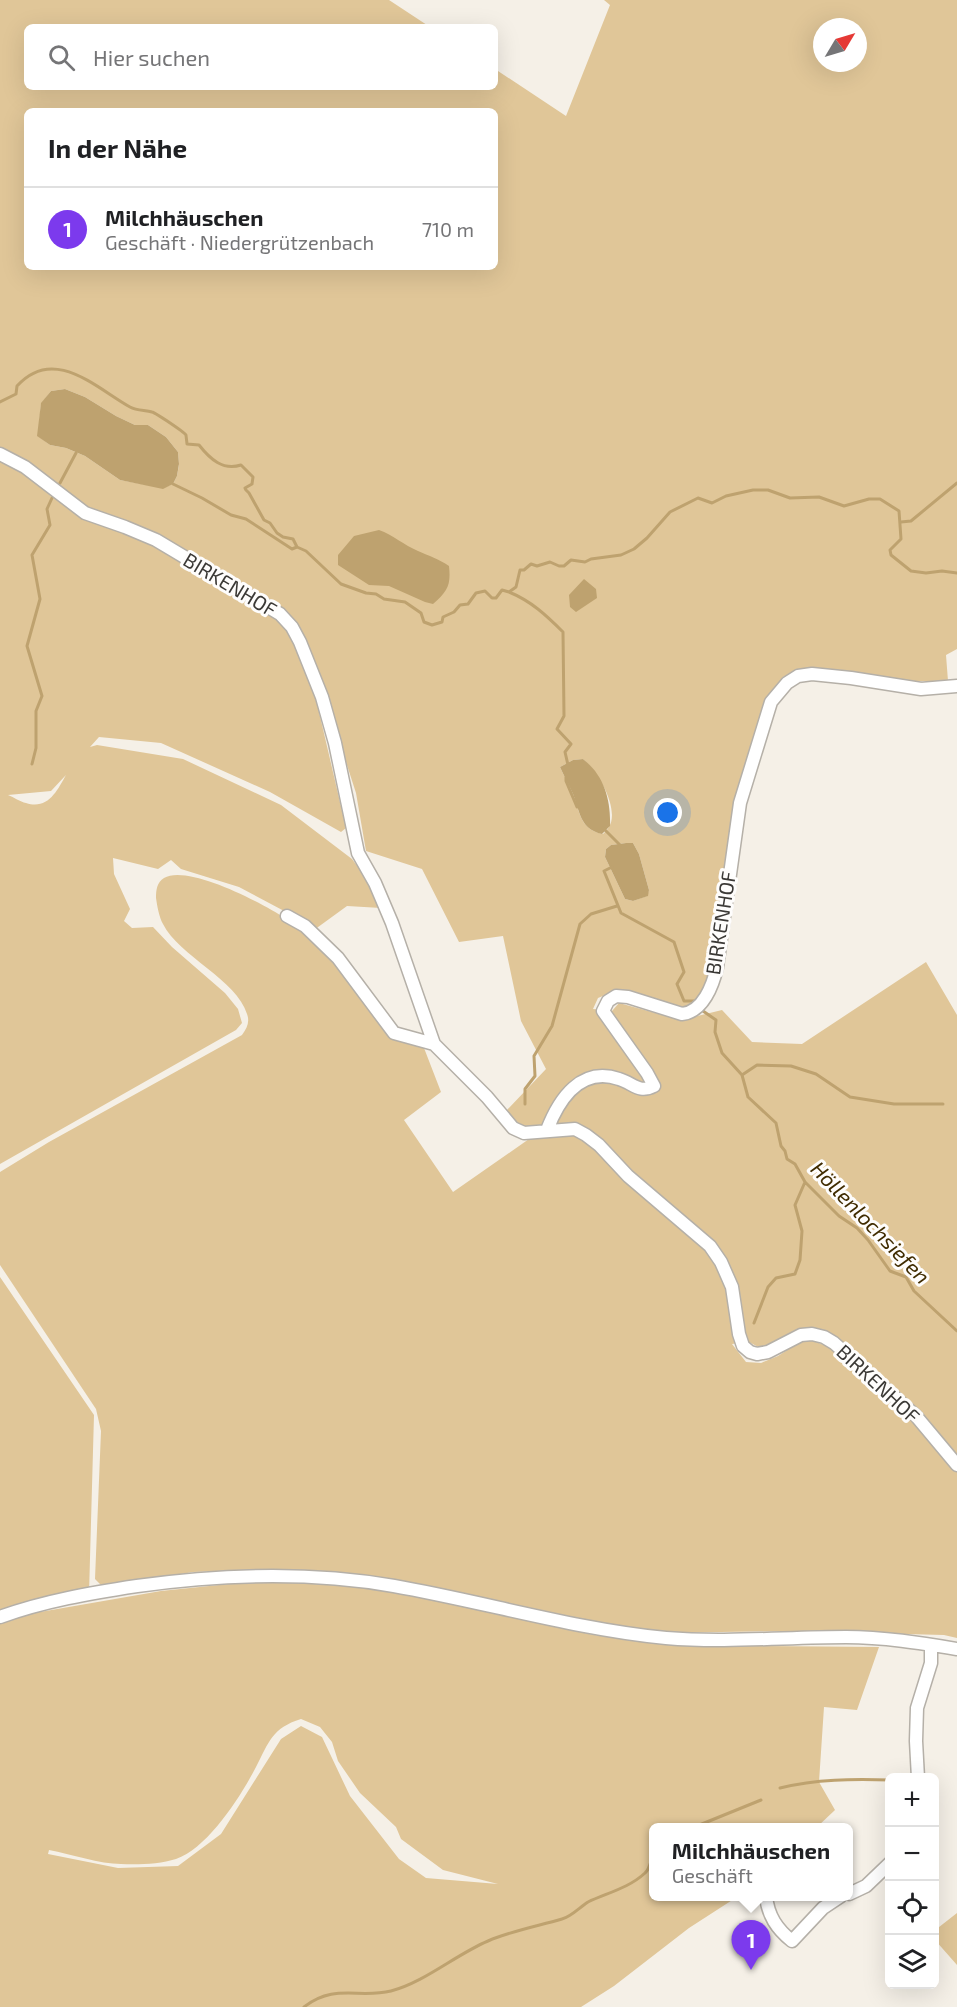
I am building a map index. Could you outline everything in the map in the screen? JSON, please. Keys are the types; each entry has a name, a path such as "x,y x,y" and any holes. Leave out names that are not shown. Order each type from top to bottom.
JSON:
{"street":[{"name":"BIRKENHOF","path":"0,454 25,467 85,513 156,540 280,614 292,627 307,655 335,744 358,853 375,883 392,923 434,1044 487,1096 513,1128 524,1133 575,1129 586,1135 599,1145 628,1176 710,1246 721,1262 732,1287 739,1334 743,1346 750,1352 757,1354 768,1352 801,1335 812,1334 824,1337 834,1343 916,1416 957,1465"},
{"name":"BIRKENHOF","path":"547,1130 559,1102 583,1080 594,1076 608,1076 621,1079 640,1090 647,1090 654,1086 603,1011 608,1001 616,996 628,997 682,1014 690,1013 698,1008 717,967 738,813 745,783 771,702 787,683 798,676 812,674 921,689 957,686"},
{"name":"BIRKENHOF","path":"287,916 305,926 338,958 394,1033 434,1044"},
{"path":"0,1617 39,1604 122,1588 230,1576 283,1575 391,1585 447,1595 598,1629 668,1638 849,1637 957,1649"},
{"path":"918,1773 917,1708 931,1663 931,1645"},
{"path":"853,1892 866,1887 885,1868"},
{"path":"767,1901 770,1915 782,1932 792,1941 823,1908 834,1901"}],"shaded area":[{"path":"0,0 389,0 425,24 24,24 24,90 498,90 498,71 566,116 610,5 604,0 957,0 957,649 946,655 948,681 900,681 806,668 783,677 766,700 756,727 737,800 712,970 703,991 690,1010 617,990 598,998 593,1009 612,1011 619,1003 681,1020 722,1010 752,1042 802,1044 926,962 957,1015 957,1638 944,1635 786,1631 663,1633 574,1620 447,1590 338,1573 266,1569 193,1572 115,1585 101,1585 95,1579 101,1431 96,1409 0,1265 0,1172 49,1142 242,1035 245,1030 248,1017 232,990 181,947 163,924 156,898 160,882 164,878 177,875 195,877 238,893 281,915 309,935 307,937 353,983 391,1038 424,1048 441,1092 404,1120 453,1192 529,1139 506,1111 546,1069 521,1021 503,936 459,942 422,869 366,851 356,793 326,700 316,699 346,828 341,832 270,792 161,743 99,737 90,747 97,745 183,759 281,805 352,859 370,883 381,908 347,906 314,930 239,887 181,869 171,860 158,869 113,858 114,874 130,909 124,921 132,928 153,927 172,947 225,993 238,1009 242,1023 236,1030 0,1164 0,459 24,473 25,462 0,449","holes":["65,389 85,397 135,425 148,425 166,437 178,452 179,465 173,484 163,488 120,480 85,456 66,448 50,445 38,436 41,404 51,391","583,759 601,781 610,801 612,819 603,834 595,832 585,824 560,767 573,760","66,775 51,798 40,804 24,802 8,795 51,791","633,843 639,854 649,890 647,896 633,901 625,899 605,857 606,849 611,845","812,1334 834,1343 916,1416 946,1453 945,1460 910,1417 829,1347 811,1340 798,1343 778,1356 761,1363 746,1362 732,1344 749,1342 768,1352 801,1335"]},
{"path":"65,389 85,397 135,425 148,425 166,437 178,452 179,464 173,484 163,489 120,480 85,456 66,448 50,445 37,436 41,403 51,391"},
{"path":"379,530 449,566 447,587 433,604 389,586 369,585 338,565 338,555 354,536"},
{"path":"584,579 596,589 597,598 576,612 570,607 569,595"},
{"path":"583,759 596,773 605,789 610,826 602,834 595,832 585,824 560,767 573,760"},
{"path":"633,843 639,854 649,890 648,896 633,901 625,899 605,857 606,849 611,845"},
{"path":"0,1277 94,1415 89,1594 39,1605 40,1612 161,1591 248,1582 313,1583 376,1588 594,1635 666,1645 879,1647 857,1710 824,1707 819,1782 835,1810 821,1823 649,1823 649,1901 731,1901 689,1928 614,1986 581,2007 0,2007","holes":["301,1719 320,1727 332,1742 338,1761 360,1793 396,1827 401,1839 443,1870 498,1884 426,1878 399,1859 350,1796 322,1737 301,1726 281,1739 221,1834 178,1866 118,1868 48,1854 49,1850 113,1864 156,1863 176,1859 200,1844 222,1820 242,1792 268,1743 277,1732"]},
{"path":"957,1913 957,1965 939,1945 939,1927"}],"waterway":[{"path":"0,402 16,394 17,386 31,374 45,369 60,370 89,381 133,408 155,413 184,433 187,444 199,445 217,463 228,466 241,465 253,477 252,484 245,488 264,520 283,537 293,539 297,547 306,551 341,584 376,594 384,599 405,602 421,613 424,622 432,625 442,622 443,617 454,612 460,605 468,604 476,593 485,591 492,598 496,598 502,590 509,592 516,587 520,570 524,570 531,564 537,566 550,562 564,566 571,560 585,562 621,555 634,549 647,538 670,512 698,498 712,503 726,496 753,490 768,490 790,498 819,497 844,506 869,499 880,499 899,511 901,539 890,550 891,555 911,571 957,573"},
{"path":"60,483 76,453"},
{"path":"901,522 911,521 957,483"},
{"path":"173,484 231,515 246,519 292,549 297,547"},
{"path":"32,764 36,748 36,711 42,696 27,646 40,599 32,555 50,525 47,509 52,498"},
{"name":"Höllenlochsiefen","path":"509,592 538,609 563,632 564,716 557,729 571,744 565,752 568,765"},
{"name":"Höllenlochsiefen","path":"566,777 577,807"},
{"name":"Höllenlochsiefen","path":"603,828 620,845 619,848"},
{"name":"Höllenlochsiefen","path":"612,867 604,871 621,913 674,942 684,972 677,984 684,1001 694,1001"},
{"path":"525,1104 525,1089 535,1076 534,1056 552,1026 580,924 591,914 617,906"},
{"name":"Höllenlochsiefen","path":"703,1011 716,1020 715,1032 722,1053 742,1075 748,1097 776,1123 781,1146 787,1159 795,1164 805,1182 839,1216 857,1228 890,1271 906,1277 914,1291 957,1331"},
{"path":"742,1075 757,1065 791,1066 816,1074 850,1097 894,1104 943,1104"},
{"path":"754,1323 768,1287 776,1278 795,1274 800,1260 802,1231 795,1205 805,1182"},
{"path":"780,1788 835,1780 885,1780"},
{"path":"704,1823 761,1800"},
{"path":"304,2007 326,1996 347,1993 379,1993 404,1987 488,1941 515,1931 565,1918 588,1902 639,1878 649,1866"}],"place":[{"name":"Milchhäuschen","path":"751,1970"}]}
